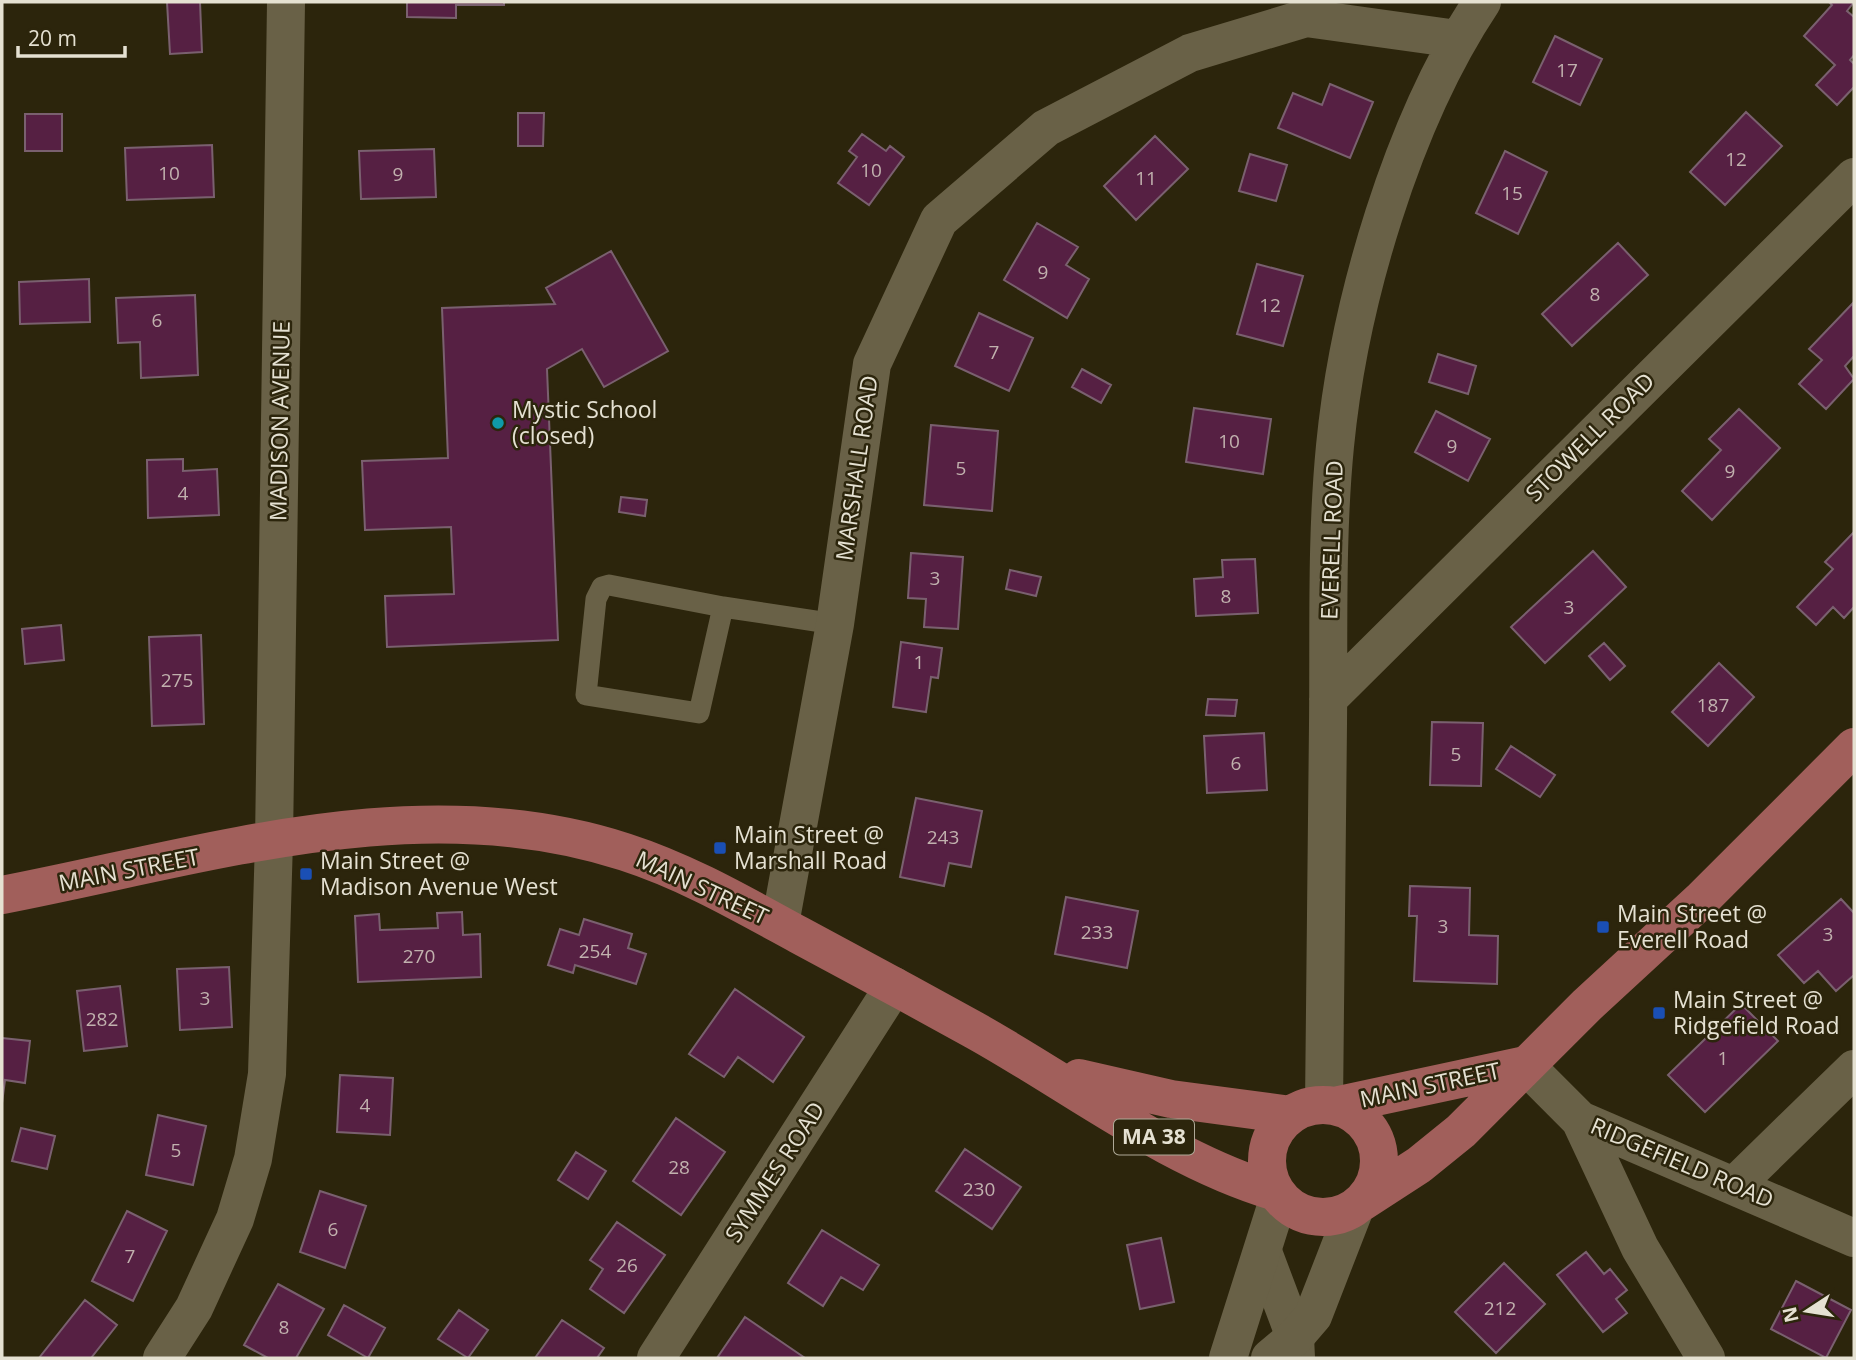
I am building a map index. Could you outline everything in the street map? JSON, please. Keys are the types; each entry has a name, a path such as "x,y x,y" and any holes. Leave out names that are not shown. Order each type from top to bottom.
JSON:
{"main road":[{"name":"MAIN STREET","path":"1359,1205 1443,1147 1525,1065 1702,899 1854,747"},
{"name":"MAIN STREET","path":"2,895 274,841 360,828 438,823 517,828 596,844 646,859 698,880 1039,1066 1193,1161 1278,1194"},
{"name":"MAIN STREET","path":"1039,1066 1141,1093 1316,1109 1525,1065"},
{"path":"1278,1194 1268,1175 1268,1151 1279,1126 1316,1109 1348,1110 1364,1123 1379,1151 1378,1172 1359,1205"},
{"name":"MA 38","path":"1278,1194 1295,1210 1321,1218 1336,1217 1359,1205"}],"street":[{"name":"MADISON AVENUE","path":"162,1358 210,1277 235,1219 255,1150 269,1046 286,2"},
{"name":"EVERELL ROAD","path":"1316,1109 1335,443 1346,371 1376,243 1416,131 1457,39 1482,2"},
{"name":"MARSHALL ROAD","path":"780,924 835,624 872,364 939,220 1046,128 1191,53 1306,18 1457,39"},
{"name":"STOWELL ROAD","path":"1328,699 1854,177"},
{"name":"SYMMES ROAD","path":"656,1358 894,986"},
{"name":"RIDGEFIELD ROAD","path":"1525,1065 1580,1120 1854,1238"},
{"path":"1735,1185 1854,1069"},
{"path":"1580,1120 1640,1248 1706,1358"},
{"path":"1228,1358 1263,1252 1278,1194"},
{"path":"1287,1351 1320,1303 1359,1205"},
{"path":"1263,1252 1287,1351"}],"lane":[{"path":"723,607 699,713 586,695 596,599 603,587 618,585 723,607 835,624"}],"building":[{"path":"167,2 200,2 202,52 170,54"},
{"path":"407,2 504,2 504,5 456,5 456,18 407,17"},
{"path":"1829,2 1854,2 1847,11 1854,17 1854,55 1850,60 1854,64 1854,87 1837,105 1816,85 1835,65 1804,36 1832,5"},
{"path":"1555,36 1602,59 1580,105 1533,82"},
{"path":"1330,84 1373,102 1350,158 1278,128 1293,93 1322,105"},
{"path":"1746,112 1782,146 1725,205 1690,172"},
{"path":"518,113 544,113 543,146 518,146"},
{"path":"25,114 62,114 62,151 25,151"},
{"path":"862,134 886,151 890,146 904,157 869,205 838,183 857,157 849,151"},
{"path":"1155,136 1188,169 1136,220 1104,186"},
{"path":"212,145 214,197 127,200 125,148"},
{"path":"434,149 436,197 361,199 359,151"},
{"path":"1505,151 1547,172 1518,234 1476,213"},
{"path":"1250,154 1287,165 1276,201 1239,191"},
{"path":"1037,223 1078,247 1066,265 1089,279 1067,318 1004,280"},
{"path":"1618,243 1648,275 1572,346 1542,314"},
{"name":"Mystic School (closed)","path":"611,251 668,351 604,387 582,349 547,369 558,640 387,647 385,596 454,594 451,527 365,530 362,461 448,458 442,308 555,304 546,288"},
{"path":"1257,264 1303,276 1283,346 1237,334"},
{"path":"89,279 90,322 20,324 19,282"},
{"path":"195,295 198,375 141,378 140,342 118,343 116,298"},
{"path":"1853,303 1854,356 1845,366 1854,379 1826,409 1799,384 1822,360 1809,349"},
{"path":"979,313 1033,338 1009,391 955,366"},
{"path":"1438,354 1476,366 1468,394 1429,382"},
{"path":"1082,369 1111,385 1101,403 1072,387"},
{"path":"1194,408 1271,419 1263,474 1186,462"},
{"path":"1739,409 1780,448 1712,520 1682,491 1721,450 1709,439"},
{"path":"1436,411 1490,439 1468,481 1415,452"},
{"path":"931,425 998,431 992,511 924,505"},
{"path":"183,459 183,471 217,469 219,515 148,518 147,460"},
{"path":"621,497 647,500 645,516 619,512"},
{"path":"1854,532 1854,607 1844,618 1833,607 1816,625 1797,607 1833,569 1825,562"},
{"path":"1593,551 1626,587 1545,663 1511,627"},
{"path":"911,553 963,557 958,629 924,627 926,599 908,598"},
{"path":"1255,559 1258,613 1196,616 1194,579 1223,577 1222,560"},
{"path":"1010,570 1041,577 1036,596 1006,589"},
{"path":"61,625 64,660 25,664 22,629"},
{"path":"201,635 204,724 152,726 149,637"},
{"path":"901,642 942,648 938,678 931,677 926,712 893,707"},
{"path":"1604,643 1625,666 1610,680 1589,656"},
{"path":"1719,663 1754,697 1708,746 1672,712"},
{"path":"1208,699 1237,700 1235,716 1206,715"},
{"path":"1432,722 1483,723 1481,786 1430,785"},
{"path":"1264,733 1267,790 1207,793 1204,736"},
{"path":"1511,746 1555,775 1540,797 1496,769"},
{"path":"916,798 982,811 971,867 949,863 944,886 900,877"},
{"path":"1410,886 1470,888 1469,935 1498,936 1497,984 1414,981 1417,916 1409,916"},
{"path":"1066,897 1138,911 1127,968 1055,954"},
{"path":"1841,899 1854,913 1854,975 1836,991 1818,971 1804,983 1778,955"},
{"path":"462,912 463,935 480,934 481,977 358,982 355,916 379,914 380,930 438,928 437,913"},
{"path":"584,919 632,934 628,948 646,954 636,984 575,965 573,973 548,965 560,929 579,935"},
{"path":"229,967 232,1027 180,1030 177,969"},
{"path":"120,986 127,1046 84,1051 77,991"},
{"path":"735,989 804,1037 773,1082 738,1057 724,1077 689,1054"},
{"path":"1741,1004 1778,1041 1705,1112 1668,1075"},
{"path":"2,1038 30,1041 25,1083 5,1080 2,1103"},
{"path":"340,1075 393,1078 390,1135 337,1132"},
{"path":"158,1115 206,1126 193,1185 146,1175"},
{"path":"676,1118 725,1152 681,1215 633,1181"},
{"path":"21,1128 55,1136 47,1169 12,1161"},
{"path":"965,1149 1021,1187 992,1229 936,1191"},
{"path":"576,1152 606,1171 588,1199 558,1180"},
{"path":"320,1191 366,1206 345,1268 300,1252"},
{"path":"127,1211 167,1231 133,1301 92,1281"},
{"path":"617,1222 665,1255 624,1313 590,1289 603,1269 590,1260"},
{"path":"822,1230 879,1265 863,1290 841,1277 823,1306 788,1283"},
{"path":"1161,1238 1174,1302 1140,1309 1127,1245"},
{"path":"1586,1252 1604,1274 1610,1269 1627,1290 1616,1299 1627,1313 1603,1332 1557,1275"},
{"path":"1504,1263 1545,1304 1496,1353 1455,1312"},
{"path":"1796,1281 1851,1310 1826,1358 1771,1329"},
{"path":"278,1284 324,1309 296,1358 268,1358 244,1345"},
{"path":"85,1300 117,1325 91,1358 39,1358"},
{"path":"344,1305 385,1328 368,1358 328,1335"},
{"path":"459,1310 488,1330 468,1358 438,1339"},
{"path":"745,1317 805,1358 717,1358"},
{"path":"562,1320 604,1348 597,1358 535,1358"}],"place":[{"name":"Mystic School (closed)","path":"498,423"},
{"name":"Main Street @ Marshall Road","path":"720,848"},
{"name":"Main Street @ Madison Avenue West","path":"306,874"},
{"name":"Main Street @ Everell Road","path":"1603,927"},
{"name":"Main Street @ Ridgefield Road","path":"1659,1013"}]}
